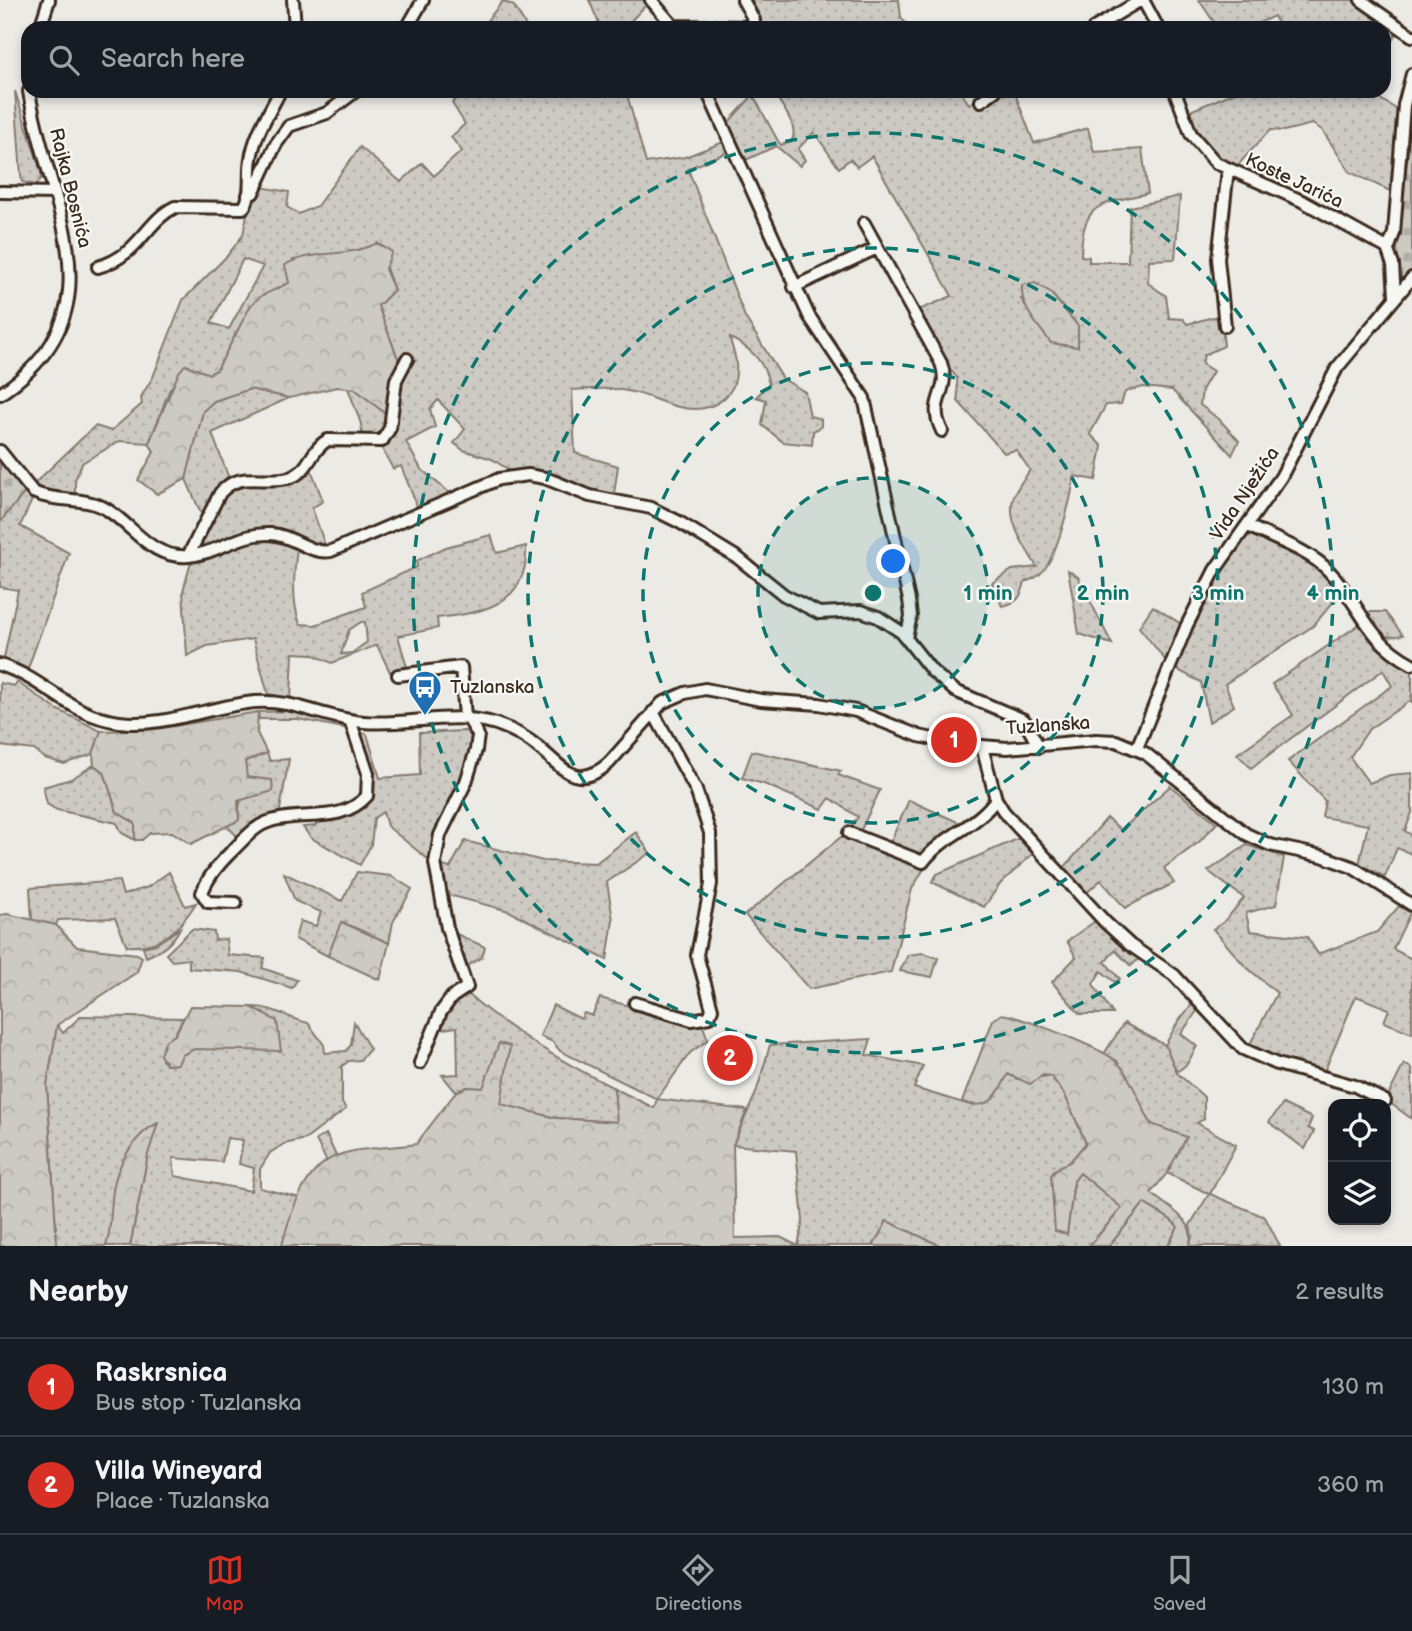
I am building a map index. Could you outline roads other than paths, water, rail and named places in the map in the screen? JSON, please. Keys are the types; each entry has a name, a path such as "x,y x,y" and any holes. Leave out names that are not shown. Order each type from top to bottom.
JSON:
{"street":[{"path":"42,21 48,0"},
{"path":"293,0 294,21"},
{"path":"411,21 423,0"},
{"path":"650,0 669,21"},
{"path":"743,0 754,21"},
{"path":"1106,21 1142,0 1154,21"},
{"path":"1361,0 1391,21"},
{"path":"1391,21 1412,36"},
{"path":"1395,296 1393,265 1388,250 1394,233 1404,105 1412,74"},
{"name":"Rajka Bosnića","path":"0,394 38,364 60,325 70,263 31,98"},
{"path":"97,267 113,263 126,254 171,209 192,206 243,208 248,195 251,157 257,134 276,98"},
{"path":"248,195 253,193 276,144 289,126 327,113 347,98"},
{"path":"710,98 743,166 794,286 816,327 856,385 866,406 909,600 911,616 906,638"},
{"path":"981,101 985,98"},
{"name":"Koste Jarića","path":"1178,98 1191,135 1216,163 1301,201 1364,233 1388,250"},
{"path":"1225,326 1218,259 1228,169"},
{"path":"0,192 55,193"},
{"path":"864,223 910,303 946,376 935,409 942,431"},
{"path":"794,286 877,248"},
{"name":"Vida Nježića","path":"1137,748 1192,613 1215,570 1286,468 1337,368 1412,278"},
{"path":"188,556 220,493 227,485 243,478 289,478 307,467 316,450 328,440 382,441 390,428 396,380 408,359"},
{"path":"0,451 33,492 93,503 107,510 156,551 188,556 246,536 267,534 285,536 315,551 331,551 484,485 528,475 590,496 651,508 738,558 800,605 819,613 870,614 894,626 932,671 955,691 1024,720 1037,737 1039,747"},
{"path":"1248,526 1323,566 1376,639 1395,656 1412,664"},
{"name":"Tuzlanska","path":"0,665 29,677 77,710 119,722 162,720 268,701 299,705 350,720 398,722 467,717 514,731 537,746 566,772 581,776 600,771 653,712 676,696 705,690 761,701 827,705 856,711 919,736 982,747 1039,747 1096,740 1137,748 1246,834 1270,845 1322,856 1352,867 1412,905"},
{"path":"398,675 461,667 467,717 478,735 477,750 466,782 440,835 435,863 447,928 467,987 454,995 441,1012 420,1063"},
{"path":"635,1003 698,1021 709,1017 712,1009 697,955 711,884 710,833 696,790 653,712"},
{"path":"236,903 208,902 202,893 207,880 252,831 281,818 344,812 360,804 367,796 368,773 350,720"},
{"path":"982,747 996,799 1004,812 1105,922 1130,946 1174,975 1243,1049 1277,1064 1345,1083 1381,1099"},
{"path":"849,833 923,862 940,845 982,816 996,799"}],"place":[{"name":"Tuzlanska","path":"425,717"},
{"name":"Raskrsnica","path":"954,740"},
{"name":"Villa Wineyard","path":"730,1058"}]}
